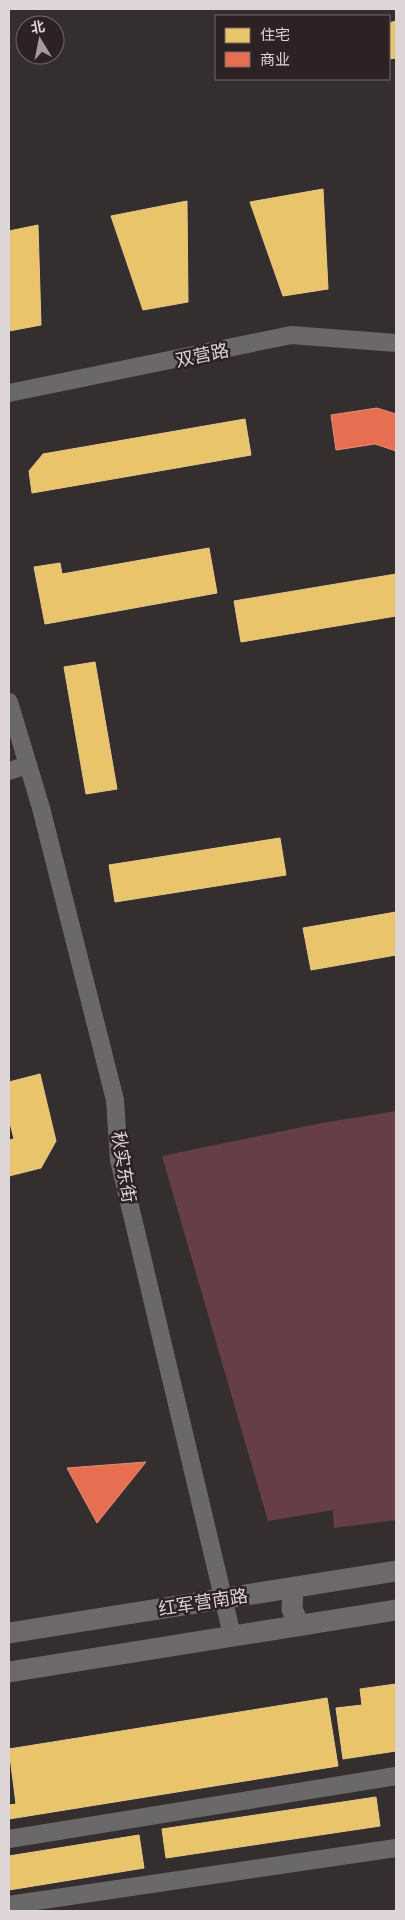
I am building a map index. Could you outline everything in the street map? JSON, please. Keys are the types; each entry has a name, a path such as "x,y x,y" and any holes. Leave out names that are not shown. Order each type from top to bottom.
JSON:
{"main road":[{"name":"红军营南路","path":"9,1634 396,1571"},
{"path":"293,1588 292,1609 299,1625"},
{"path":"9,1672 396,1610"}],"street":[{"name":"双营路","path":"9,393 291,335 396,343"},
{"name":"秋实东街","path":"9,702 28,766 115,1100 119,1160 232,1635"},
{"path":"9,771 28,766"},
{"path":"9,1839 396,1776"},
{"path":"9,1905 396,1848"}],"shaded area":[{"path":"396,1111 396,1520 334,1528 333,1510 268,1521 162,1156 322,1123"}],"building: 住宅":[{"path":"396,21 396,58 390,59 390,23"},
{"path":"323,189 328,289 283,296 250,202"},
{"path":"187,201 188,302 143,310 111,216"},
{"path":"38,225 41,325 9,331 9,231"},
{"path":"245,419 251,455 32,493 29,471 43,454"},
{"path":"209,548 217,593 45,624 34,567 60,563 62,574"},
{"path":"396,574 396,616 241,642 234,601"},
{"path":"95,662 117,789 86,794 64,667"},
{"path":"280,838 286,875 115,902 109,865"},
{"path":"396,912 396,955 311,970 303,928"},
{"path":"40,1074 56,1141 41,1168 9,1176 9,1140 14,1139 9,1119 9,1082"},
{"path":"396,1684 396,1751 343,1759 336,1708 362,1705 360,1689"},
{"path":"327,1698 338,1766 9,1819 9,1805 16,1804 9,1749"},
{"path":"376,1797 380,1826 166,1858 162,1829"},
{"path":"139,1835 144,1868 9,1890 9,1856"}],"building: 商业":[{"path":"377,408 396,414 396,451 375,444 336,450 331,415"},
{"path":"146,1462 97,1523 67,1468"}]}
